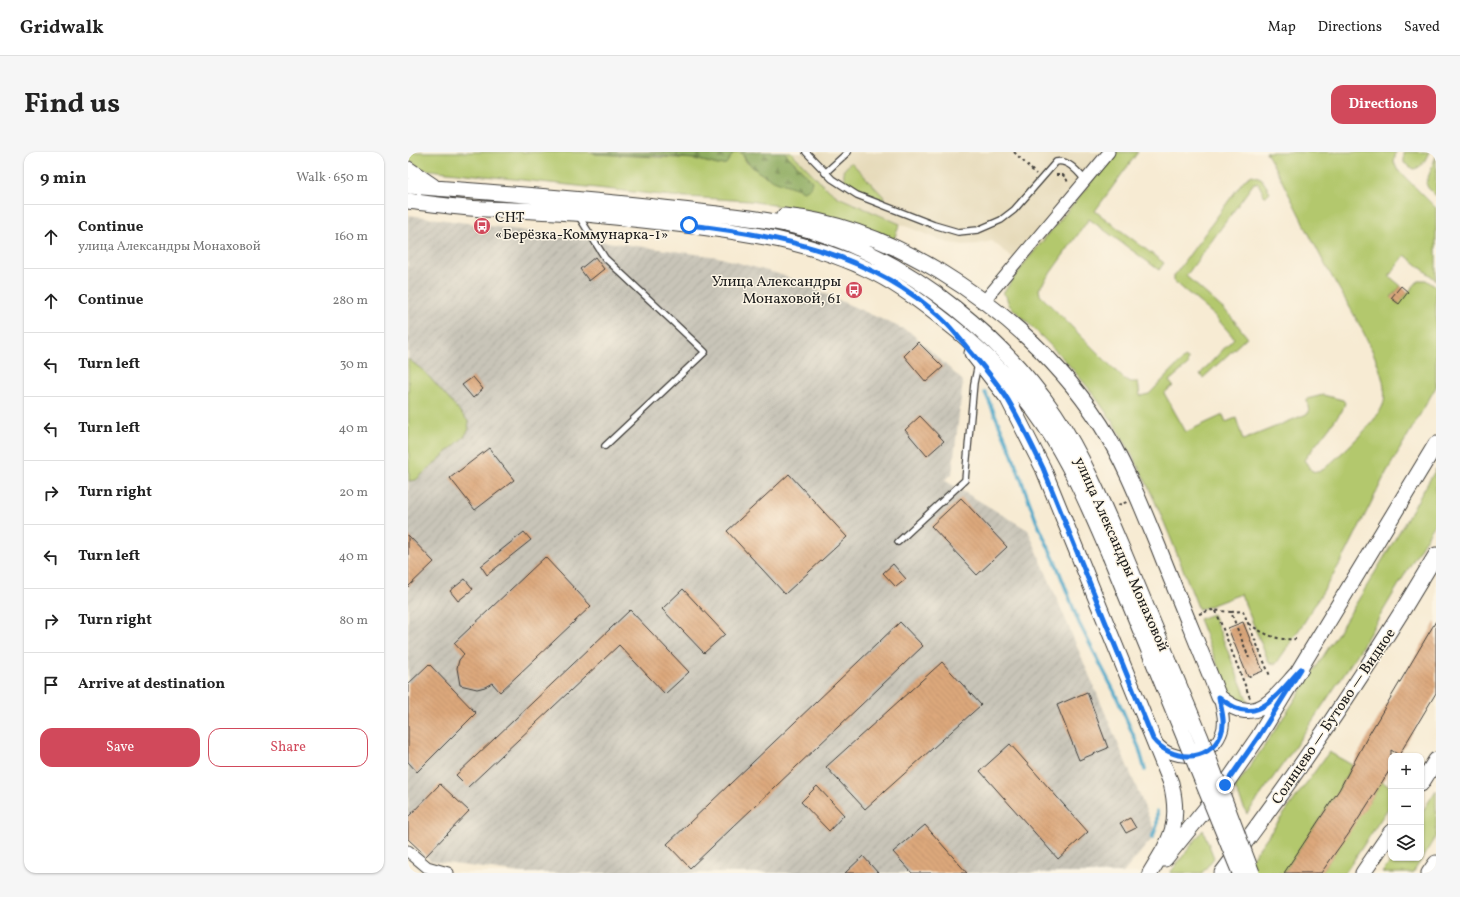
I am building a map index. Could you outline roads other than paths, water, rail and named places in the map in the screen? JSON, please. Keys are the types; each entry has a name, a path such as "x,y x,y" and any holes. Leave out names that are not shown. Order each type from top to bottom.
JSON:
{"main road":[{"path":"408,169 436,188"},
{"name":"улица Александры Монаховой","path":"408,186 588,199 763,219 801,228 856,247 878,257 925,286 978,327 1024,373 1055,414 1092,480 1116,553 1240,873"},
{"name":"улица Александры Монаховой","path":"408,201 483,209 577,213 725,230 798,244 829,254 875,273 917,298 1017,388 1046,428 1116,553 1198,731 1252,873"},
{"path":"729,215 769,214 805,218 847,229 919,259 984,301 1043,352 1076,391 1102,426 1128,473 1219,697 1240,711 1254,711 1266,705 1301,669"},
{"path":"983,358 1008,399 1043,468 1171,783 1176,813 1168,845 1152,873"},
{"path":"1152,873 1180,843 1225,785 1259,736 1436,444"},
{"name":"Солнцево — Бутово — Видное","path":"1222,873 1278,798 1330,724 1436,555"},
{"path":"1424,779 1436,760"},
{"path":"1363,873 1388,836"},
{"path":"1430,873 1436,863"}],"street":[{"path":"984,301 1109,152"},
{"path":"1153,739 1163,750 1177,756 1192,756 1206,751 1217,741 1222,728 1219,697"},
{"path":"408,851 427,867 448,873"}],"lane":[{"path":"806,152 840,185 857,195 941,228 962,232 984,228 1001,220 1014,210 1056,162 1064,162 1068,164 1085,180"},
{"path":"826,173 848,152"},
{"path":"577,213 605,258 705,352 605,446"},
{"path":"898,542 965,480 974,383 977,365 983,358"}],"waterway":[{"path":"985,392 1010,449 1036,520 1057,566 1079,623 1114,691 1139,748 1145,770"},
{"path":"1152,838 1157,825 1157,811"}],"place":[{"name":"СНТ «Берёзка-Коммунарка-1»","path":"482,226"},
{"name":"Улица Александры Монаховой, 61","path":"854,290"}]}
